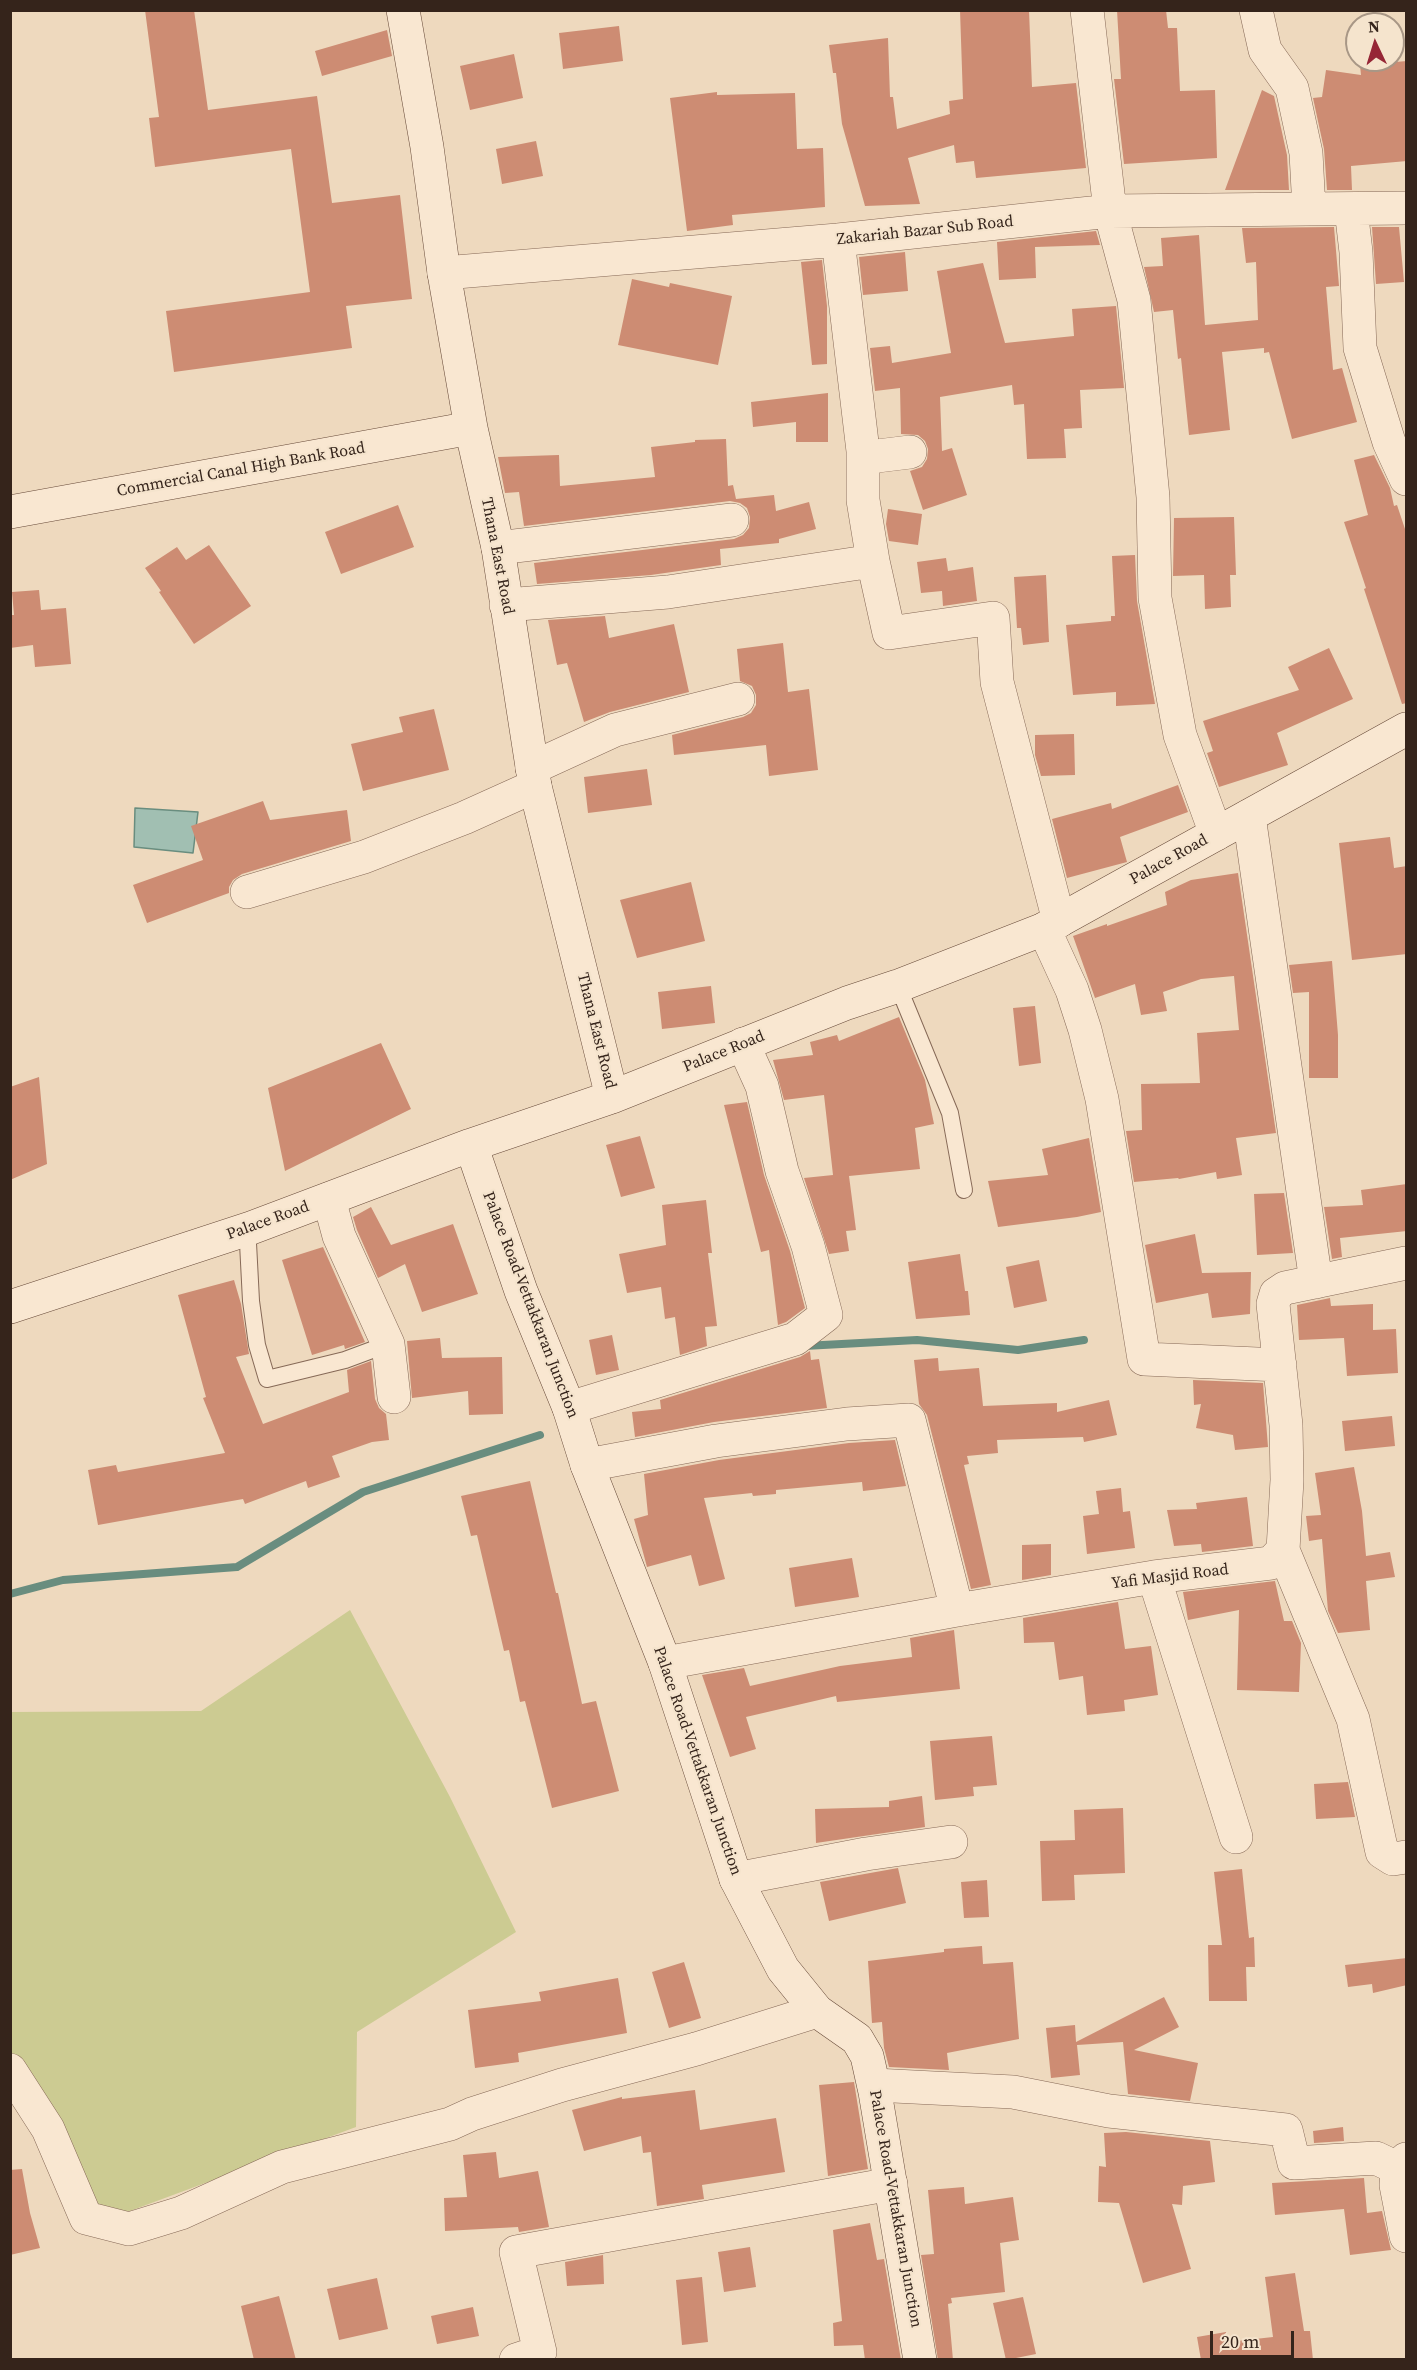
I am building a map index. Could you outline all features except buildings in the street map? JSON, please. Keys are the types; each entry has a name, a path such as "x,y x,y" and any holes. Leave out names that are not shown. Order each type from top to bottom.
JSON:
{"street":[{"name":"Thana East Road","path":"403,10 427,147 444,273 471,428 498,548 534,777 612,1097"},
{"path":"1087,10 1110,211 1134,300 1153,497 1155,598 1180,735 1216,834"},
{"path":"1256,10 1265,50 1292,88 1306,153 1309,209"},
{"name":"Zakariah Bazar Sub Road","path":"444,273 838,240 1110,211 1407,208"},
{"path":"1351,209 1356,252 1360,348 1389,442 1407,479"},
{"path":"838,240 863,451 863,500 873,561 889,633 993,618 997,682 1052,925 1085,1030 1102,1099 1144,1359 1280,1365"},
{"name":"Commercial Canal High Bank Road","path":"10,512 471,428"},
{"path":"863,451 869,457 910,452"},
{"path":"498,548 732,520"},
{"path":"506,605 668,592 873,561"},
{"path":"247,892 364,857 534,777 615,730 738,699"},
{"name":"Palace Road","path":"10,1307 251,1228 471,1145 612,1097 847,1003 898,986 1052,925 1407,729"},
{"path":"1249,816 1316,1282"},
{"path":"569,1407 795,1339 826,1315 808,1246 782,1171 762,1086 744,1044"},
{"name":"Palace Road-Vettakkaran Junction","path":"471,1145 521,1291 569,1407 587,1465 665,1663 736,1880 783,1969 817,2011 857,2038 867,2055 920,2360"},
{"path":"328,1199 339,1236 388,1344 394,1397"},
{"path":"1407,1263 1285,1288 1276,1294 1273,1304 1286,1425 1287,1480 1283,1550 1353,1719 1382,1852 1394,1858 1407,1857"},
{"path":"587,1465 716,1441 847,1424 909,1420 957,1610"},
{"name":"Yafi Masjid Road","path":"665,1663 1154,1577 1271,1563 1283,1550"},
{"path":"1154,1577 1236,1837"},
{"path":"736,1880 866,1854 951,1842"},
{"path":"10,2070 48,2128 86,2218 129,2229 181,2214 282,2168 450,2124 472,2114 562,2085 696,2049 817,2011"},
{"path":"874,2085 1013,2092 1109,2111 1286,2130 1294,2163 1376,2158 1402,2163 1396,2185 1407,2236"},
{"path":"516,2360 540,2352 516,2252 891,2184"}],"lane":[{"path":"898,986 950,1113 964,1191"},
{"path":"251,1228 248,1243 251,1301 257,1345 267,1378 345,1360 388,1344"}],"shaded area":[{"path":"135,808 198,812 193,853 134,847"},
{"path":"350,1610 450,1797 516,1932 357,2032 356,2127 103,2221 11,2097 11,1712 201,1711"}],"waterway":[{"path":"804,1346 917,1340 1018,1350 1084,1340"},
{"path":"10,1594 63,1580 237,1567 363,1492 540,1435"}]}
